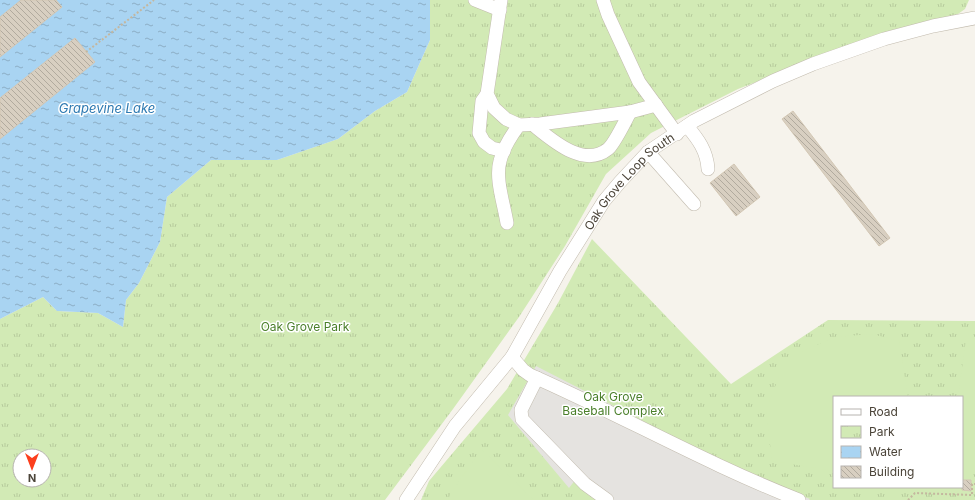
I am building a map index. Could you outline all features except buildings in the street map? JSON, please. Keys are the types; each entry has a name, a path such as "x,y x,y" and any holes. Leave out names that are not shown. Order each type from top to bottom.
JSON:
{"street":[{"path":"475,0 500,5 487,94 482,101 479,133 484,142 492,148 504,151"},
{"path":"603,0 608,15 639,82 656,105 682,130 698,139 707,158 708,169"},
{"name":"Oak Grove Loop South","path":"406,500 455,426 512,357 560,271 604,201 648,152 682,130 773,81 884,39 975,18"},
{"path":"487,94 494,108 506,119 526,125 564,149 593,156 608,149 630,112"},
{"path":"507,223 505,206 499,184 500,162 508,142 526,125 630,112 656,105"},
{"path":"648,152 694,204"},
{"path":"512,357 523,370 537,378 758,484 799,500"},
{"path":"537,378 521,410 522,420 585,484 607,500"}],"path":[{"path":"86,52 154,0"},
{"path":"908,500 915,493 972,495 972,484 975,484"}],"green space":[{"name":"Oak Grove Park","path":"430,0 969,0 965,9 958,14 875,36 738,89 651,133 606,174 565,246 519,317 385,500 0,500 0,319 43,297 57,311 98,313 123,327 126,300 139,283 160,242 167,197 211,160 277,160 338,139 375,111 407,92 430,40"},
{"name":"Oak Grove Baseball Complex","path":"592,239 731,384 828,320 975,321 975,500 421,500 429,481 507,389 558,303"},
{"path":"872,334 899,341 908,396 833,396 833,471 772,461 766,410 780,374 799,353 834,337"},
{"path":"975,338 975,471 963,472 963,396 958,396 966,339"},
{"path":"481,449 534,500 448,500"}],"shaded area":[{"path":"536,366 748,475 810,499 606,500 576,479 569,488 508,415"}],"water":[{"name":"Grapevine Lake","path":"0,0 430,0 430,40 407,92 375,111 338,139 277,160 211,160 167,197 160,242 139,283 126,300 123,327 98,313 57,311 43,297 0,319"}]}
